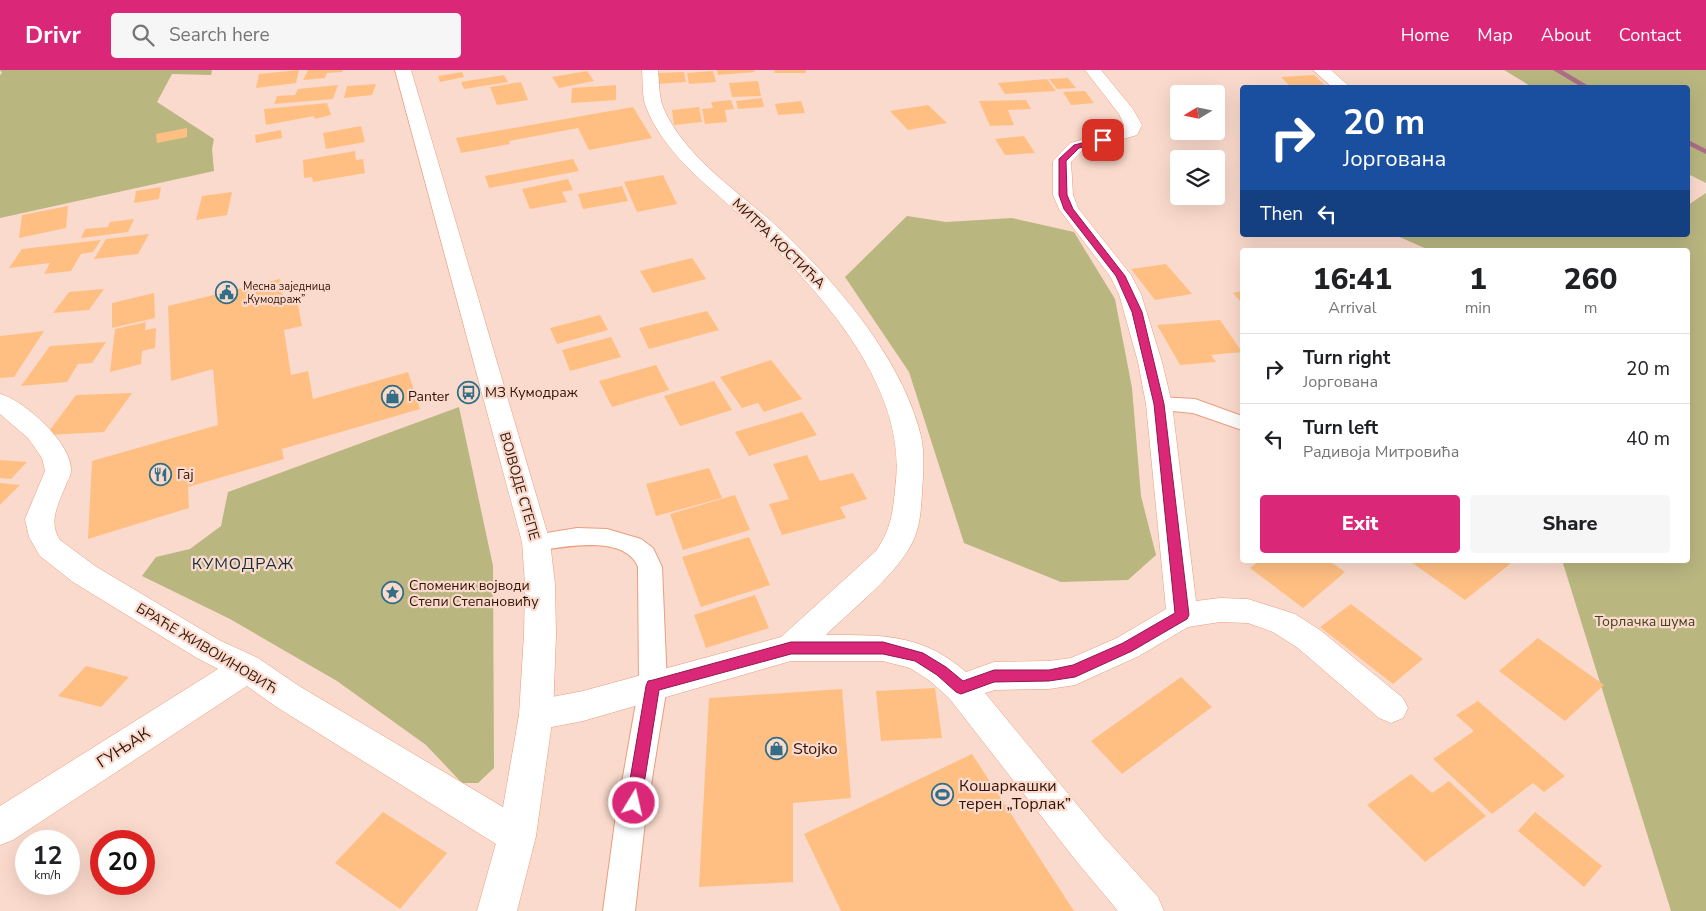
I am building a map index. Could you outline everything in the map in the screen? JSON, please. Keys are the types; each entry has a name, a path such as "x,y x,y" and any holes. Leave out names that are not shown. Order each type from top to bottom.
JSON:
{"street":[{"name":"ВОЈВОДЕ СТЕПЕ","path":"403,70 536,542 540,584 540,634 536,715 517,836 497,911"},
{"name":"МИТРА КОСТИЋА","path":"650,70 654,106 677,145 805,265 832,295 873,354 894,397 908,437 910,471 906,515 900,539 886,559 791,648"},
{"path":"1093,70 1127,113 1133,125 1131,131 1076,147 1067,154 1062,161 1063,195 1068,209 1120,276 1130,294 1150,362 1159,404 1182,615"},
{"path":"1321,70 1339,85"},
{"name":"БРАЋЕ ЖИВОЈИНОВИЋ","path":"0,402 19,415 37,432 54,456 58,471 39,519 43,536 50,548 84,574 154,617 247,668 287,696 517,836"},
{"path":"961,688 994,676 1049,675 1075,671 1128,647 1182,615 1220,610 1248,612 1284,624 1334,658 1391,708"},
{"path":"536,715 583,706 791,648 883,648 918,657 942,671 961,688 1090,849 1144,911"},
{"name":"ГУЊАК","path":"0,827 247,668"}],"lane":[{"path":"1159,404 1195,406 1240,422"},
{"path":"536,542 591,536 614,539 630,544 644,554 650,567 653,686 630,822 619,911"}],"green space":[{"path":"0,70 212,70 211,75 172,74 157,102 214,139 212,149 214,171 0,218 0,75 2,73"},
{"path":"1504,70 1706,70 1706,183 1690,175 1690,85 1529,85"},
{"name":"Торлачка шума","path":"1706,193 1706,911 1671,911 1563,563 1690,563 1690,248 1424,248 1400,237 1690,237 1690,204"},
{"path":"907,216 946,222 1012,218 1074,232 1115,299 1132,388 1141,496 1156,555 1128,580 1061,582 964,543 909,372 845,277"},
{"path":"459,407 493,566 494,768 478,783 462,783 426,745 337,681 230,619 142,576 156,557 190,549 221,526 228,492"}],"building":[{"path":"299,70 296,83 256,88 259,74"},
{"path":"308,70 343,70 342,72 327,73 325,78 303,80"},
{"path":"717,70 754,70 755,72 718,75"},
{"path":"775,70 806,70 806,73 774,73"},
{"path":"587,71 594,81 559,88 552,77"},
{"path":"713,71 716,82 689,84 687,73"},
{"path":"462,72 464,77 440,82 438,76"},
{"path":"684,72 686,82 657,84 657,73"},
{"path":"504,75 508,82 464,89 461,82"},
{"path":"1314,75 1325,85 1289,85 1281,77"},
{"path":"1068,78 1076,88 1057,89 1049,79"},
{"path":"1047,79 1056,91 1005,94 998,83"},
{"path":"758,81 761,96 732,97 729,83"},
{"path":"521,82 528,100 497,105 490,87"},
{"path":"376,84 372,95 344,98 347,86"},
{"path":"338,85 333,99 274,104 277,96 295,95 298,89"},
{"path":"616,85 616,100 571,103 572,88"},
{"path":"1085,91 1094,103 1071,105 1063,92"},
{"path":"762,98 764,107 738,109 736,101"},
{"path":"731,100 734,109 725,110 727,122 705,124 702,109 713,108 711,102"},
{"path":"1026,100 1031,109 1008,110 1014,125 990,126 979,101"},
{"path":"801,101 805,113 778,115 775,104"},
{"path":"327,103 331,115 315,119 314,116 266,125 264,109"},
{"path":"928,105 947,123 908,130 890,111"},
{"path":"633,107 652,138 589,150 578,128 509,141 510,144 461,153 456,138"},
{"path":"699,107 702,122 674,125 672,110"},
{"path":"361,126 365,142 326,149 323,133"},
{"path":"187,128 187,137 157,143 156,134"},
{"path":"281,130 282,138 256,143 255,135"},
{"path":"1024,136 1035,153 1005,155 995,139"},
{"path":"355,151 356,160 363,159 365,173 313,182 312,177 304,178 303,160"},
{"path":"573,159 579,171 489,188 485,176"},
{"path":"663,175 677,204 637,212 624,182"},
{"path":"568,179 573,190 562,192 567,202 530,209 522,189"},
{"path":"622,186 628,201 583,209 578,194"},
{"path":"161,187 159,199 134,203 136,191"},
{"path":"232,192 227,215 196,220 202,196"},
{"path":"68,206 66,228 19,238 22,215"},
{"path":"134,219 128,232 81,238 85,229 108,227 110,222"},
{"path":"149,234 138,254 94,259 106,239"},
{"path":"101,240 93,252 81,254 71,271 44,274 50,263 9,268 22,249"},
{"path":"692,258 706,279 653,293 640,271"},
{"path":"1166,264 1192,294 1155,300 1131,269"},
{"path":"280,279 284,303 297,299 302,326 284,330 291,375 308,371 313,399 408,372 420,409 282,449 284,459 188,487 189,508 88,539 92,461 218,425 213,369 171,381 168,306"},
{"path":"104,289 89,310 53,313 69,292"},
{"path":"1240,291 1240,301 1233,293"},
{"path":"154,293 155,318 112,328 112,303"},
{"path":"707,311 719,330 649,349 639,328"},
{"path":"600,315 608,330 557,344 550,328"},
{"path":"1220,320 1240,349 1240,352 1211,355 1216,362 1180,365 1157,325"},
{"path":"146,322 145,330 156,328 155,348 142,351 141,364 110,372 115,329"},
{"path":"44,331 14,377 0,378 0,336"},
{"path":"611,337 621,357 570,371 562,350"},
{"path":"106,342 92,363 78,364 67,382 21,386 50,346"},
{"path":"771,360 802,399 764,412 758,403 742,408 720,377"},
{"path":"656,365 669,390 612,407 599,381"},
{"path":"714,381 732,410 680,426 664,396"},
{"path":"132,393 104,432 46,435 76,395"},
{"path":"802,412 817,435 749,456 735,432"},
{"path":"807,455 820,481 853,473 867,499 840,507 846,518 782,535 769,504 789,499 773,464"},
{"path":"0,460 27,462 11,479 0,478"},
{"path":"709,468 722,498 656,516 646,484"},
{"path":"0,483 20,485 0,505"},
{"path":"735,495 750,530 683,550 670,514"},
{"path":"749,537 770,585 701,607 682,557"},
{"path":"1257,563 1332,563 1345,572 1303,608 1250,568"},
{"path":"1412,563 1510,564 1465,600"},
{"path":"755,595 769,628 706,648 694,615"},
{"path":"1351,604 1423,659 1393,684 1320,627"},
{"path":"1538,638 1604,685 1565,721 1499,671"},
{"path":"86,666 129,677 101,707 58,696"},
{"path":"1181,677 1212,707 1122,774 1091,741"},
{"path":"935,688 942,738 881,741 876,691"},
{"name":"Stojko","path":"842,689 851,798 793,803 793,882 699,887 709,698"},
{"path":"1478,701 1565,776 1544,792 1533,783 1492,814 1433,759 1474,731 1456,715"},
{"name":"Кошаркашки терен „Торлак”","path":"972,754 1074,911 841,911 804,834"},
{"path":"1411,774 1432,793 1449,781 1486,816 1425,862 1367,805"},
{"path":"383,812 447,853 400,909 335,863"},
{"path":"1535,812 1602,866 1584,887 1518,831"}],"waterway":[{"path":"1557,70 1584,85"},
{"path":"1690,143 1706,152"}],"place":[{"name":"Месна заједница „Кумодраж”","path":"227,292"},
{"name":"МЗ Кумодраж","path":"469,392"},
{"name":"Panter","path":"392,396"},
{"name":"Гај","path":"161,474"},
{"name":"Споменик војводи Степи Степановићу","path":"393,593"},
{"name":"Stojko","path":"777,748"},
{"name":"Кошаркашки терен „Торлак”","path":"943,794"}],"district":[{"name":"КУМОДРАЖ","path":"243,563"}],"route":[{"path":"634,803 653,686 791,648 883,648 918,657 942,671 961,688 994,676 1049,675 1075,671 1128,647 1182,615 1159,404 1137,312 1120,276 1068,209 1063,195 1061,170 1062,161 1067,154 1076,147 1103,140"}]}
